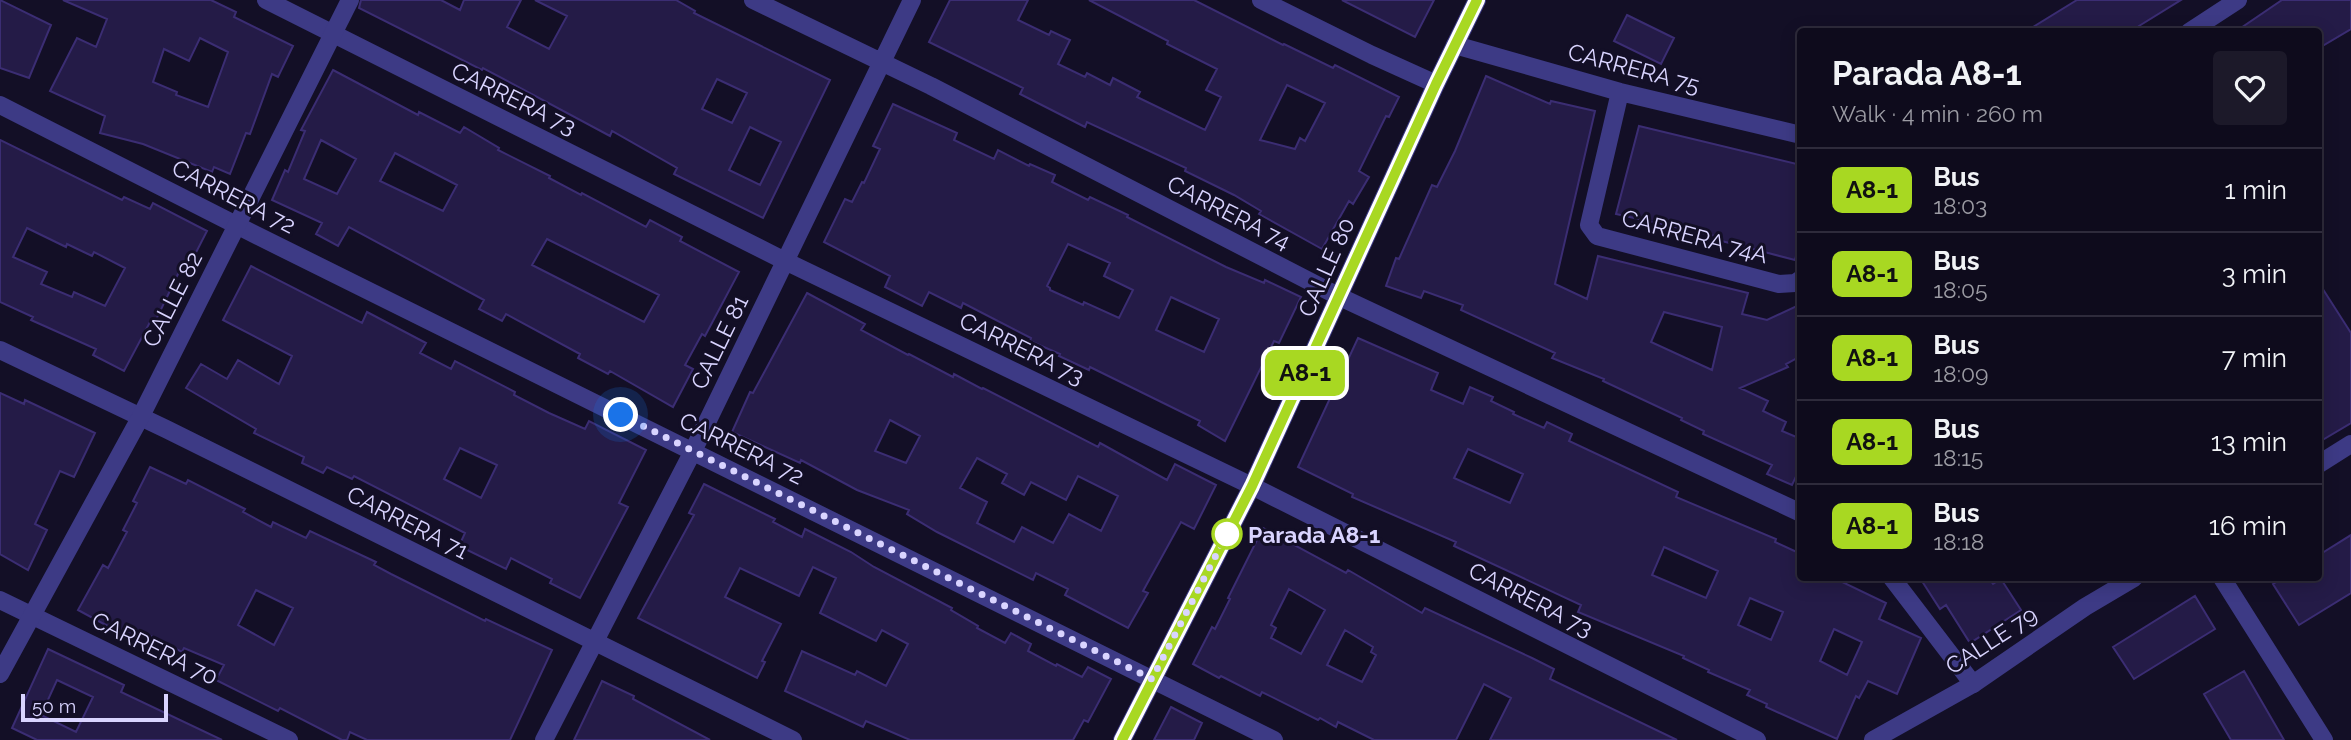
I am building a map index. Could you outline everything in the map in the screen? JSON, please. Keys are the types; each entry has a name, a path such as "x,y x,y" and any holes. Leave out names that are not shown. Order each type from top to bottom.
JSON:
{"street":[{"name":"CARRERA 73","path":"266,0 785,261 1252,486 1757,740"},
{"name":"CALLE 82","path":"0,674 140,418 349,0"},
{"name":"CARRERA 74","path":"753,0 881,62 1340,297 1797,511"},
{"name":"CALLE 81","path":"544,740 693,451 912,0"},
{"path":"1261,0 1436,84"},
{"name":"CALLE 80","path":"1122,740 1252,486 1477,0"},
{"path":"2195,28 2234,1"},
{"name":"CARRERA 75","path":"1455,45 1620,92 1797,134"},
{"name":"CARRERA 74A","path":"1620,92 1589,225 1597,236 1779,284 1797,282"},
{"name":"CARRERA 72","path":"0,105 236,225 1274,740"},
{"name":"CARRERA 71","path":"0,350 793,740"},
{"path":"2322,462 2351,444"},
{"path":"1894,581 1973,684"},
{"name":"CALLE 79","path":"1873,740 1973,684 2085,607 2129,581"},
{"path":"2224,581 2324,740"},
{"name":"CARRERA 70","path":"0,600 269,736 289,740"}],"building":[{"path":"0,0 51,25 29,78 0,68"},
{"path":"63,0 211,0 236,12 234,17 293,46 278,77 272,74 250,134 246,133 230,174 214,167 212,172 143,144 100,133 105,116 50,91 77,38 96,47 107,19","holes":["200,38 228,52 208,107 176,95 177,92 153,82 164,49 189,61"]},
{"path":"361,0 441,0 460,10 464,0 521,0 507,27 549,49 567,16 535,0 676,0 695,11 694,13 830,80 763,218 674,174 677,168 612,131 610,136 483,68 482,70 359,8","holes":["717,79 747,93 732,123 702,109","750,127 781,142 760,185 729,170"]},
{"path":"950,0 1028,0 1018,20 1049,35 1051,31 1070,40 1058,64 1085,77 1087,73 1110,85 1113,78 1140,92 1137,97 1205,130 1221,97 1206,90 1217,69 1089,0 1194,0 1283,45 1333,68 1335,65 1399,97 1389,117 1386,116 1359,171 1369,177 1353,204 1349,201 1322,249 1259,214 1261,211 1234,195 1185,171 1186,168 1087,122 1085,127 1020,94 1023,88 929,42","holes":["1287,85 1325,103 1305,141 1300,138 1295,149 1260,140"]},
{"path":"1342,0 1434,0 1415,37"},
{"path":"2077,0 2181,0 2139,26 2140,28 2032,28"},
{"path":"2282,0 2351,0 2351,29 2322,46 2322,28 2241,28"},
{"path":"1627,15 1674,38 1661,64 1614,41"},
{"path":"333,70 418,115 419,112 460,133 464,127 499,148 498,150 581,195 582,193 646,227 650,220 682,237 680,241 739,272 705,336 702,334 685,365 693,369 673,407 610,371 608,374 578,358 580,354 506,314 502,321 479,309 484,300 349,227 338,246 316,234 322,223 272,200 285,170 288,172 305,131 301,130","holes":["321,140 356,159 337,194 304,179","395,153 457,185 443,211 380,181","547,239 659,295 644,322 532,265"]},
{"path":"1486,76 1550,104 1551,101 1595,111 1555,284 1587,299 1598,256 1748,293 1742,314 1767,320 1797,306 1797,358 1786,364 1788,367 1740,388 1768,401 1763,411 1786,422 1782,431 1797,437 1797,474 1792,485 1767,474 1772,465 1703,434 1704,431 1681,420 1682,418 1603,381 1604,379 1552,358 1555,353 1461,310 1463,305 1424,291 1421,298 1386,286 1396,258 1399,259 1432,185 1437,187","holes":["1664,312 1722,327 1712,370 1651,342"]},
{"path":"893,104 957,133 954,140 994,159 998,150 1029,166 1030,164 1055,175 1052,182 1088,200 1090,197 1128,215 1127,217 1226,267 1264,283 1265,280 1301,297 1279,343 1274,341 1225,441 1198,425 1200,421 1090,367 1089,370 1059,356 1060,354 1030,341 1031,338 963,303 961,308 929,292 922,306 885,287 890,276 824,242 845,199 852,202 862,182 864,183 880,149 873,146","holes":["1068,244 1110,263 1104,276 1133,290 1119,318 1084,302 1083,305 1050,290 1047,286","1171,297 1219,319 1204,352 1156,330"]},
{"path":"1639,126 1797,164 1795,260 1714,239 1715,236 1616,214"},
{"path":"0,140 122,200 124,197 150,209 153,203 207,231 185,274 179,272 154,324 150,322 124,371 93,355 96,349 31,320 33,317 0,302","holes":["27,228 66,247 67,244 92,256 94,252 125,268 105,306 74,292 72,297 41,284 47,272 13,257"]},
{"path":"251,266 362,323 367,312 426,343 420,353 451,369 455,361 549,413 585,429 589,421 646,450 619,503 628,507 580,598 550,583 552,579 511,558 506,569 459,546 465,533 354,476 352,479 327,467 323,473 302,463 304,457 254,433 256,429 186,388 201,364 227,379 238,360 279,384 292,356 223,320","holes":["460,448 497,465 481,498 444,479"]},
{"path":"2322,288 2351,333 2351,423 2322,440"},
{"path":"807,293 865,324 861,330 908,355 983,388 1098,447 1100,443 1167,480 1175,464 1216,485 1194,529 1181,522 1143,591 1148,593 1128,628 1065,595 1068,589 1036,573 1033,580 937,532 907,514 909,510 857,490 801,460 800,463 732,432 750,392 753,393","holes":["890,420 920,436 906,463 875,451","977,458 1007,474 1002,483 1024,495 1031,482 1066,500 1078,476 1118,496 1101,531 1069,514 1053,543 1022,527 1014,542 977,523 987,502 960,488"]},
{"path":"1358,338 1438,373 1431,390 1463,404 1470,387 1493,397 1491,401 1514,412 1513,414 1544,428 1547,422 1572,434 1569,441 1678,492 1676,497 1776,539 1775,542 1797,552 1797,581 1840,581 1886,603 1879,619 1921,638 1897,694 1868,681 1859,698 1856,696 1837,739 1766,707 1767,704 1747,695 1750,690 1708,672 1709,670 1683,658 1684,656 1578,612 1581,605 1454,546 1456,542 1352,497 1353,494 1298,467","holes":["1468,449 1523,474 1510,503 1454,478","1664,547 1718,571 1706,598 1652,575","1750,598 1783,612 1771,640 1738,625","1834,629 1862,642 1847,675 1820,661"]},
{"path":"0,393 24,404 25,400 95,433 74,477 60,471 35,524 47,530 28,570 0,554"},
{"path":"150,467 186,484 188,480 245,509 243,512 271,527 273,522 306,538 310,531 376,562 374,565 485,621 486,619 552,650 510,740 367,740 350,732 347,740 342,740 280,708 278,711 216,680 224,665 184,648 182,652 143,632 137,642 78,610 103,565 108,568 127,532 123,530 137,503 133,501","holes":["256,590 293,608 274,645 238,625"]},
{"path":"704,484 775,519 773,522 802,537 805,529 851,552 952,608 951,610 978,626 977,628 1005,643 1011,633 1031,644 1028,651 1056,666 1057,664 1082,677 1088,667 1111,679 1088,722 1084,720 1073,740 910,740 866,721 863,727 785,691 802,651 855,675 857,671 886,686 908,644 882,630 876,641 820,613 836,578 813,567 799,596 740,568 725,597 781,624 762,661 765,662 757,678 638,618 694,515 689,513"},
{"path":"1263,528 1346,573 1348,570 1422,613 1425,608 1554,669 1550,679 1677,740 1490,740 1511,698 1484,684 1456,740 1374,740 1338,722 1336,727 1320,718 1318,720 1262,692 1260,696 1193,664 1212,627 1215,629 1230,599 1228,598","holes":["1289,589 1325,610 1301,654 1271,638 1276,628 1271,625","1345,630 1373,647 1371,652 1376,655 1362,682 1327,665"]},
{"path":"2351,535 2351,593 2299,625 2273,584 2278,581 2322,581 2322,553"},
{"path":"1922,581 1991,581 1993,584 2002,581 2021,610 1970,643 1946,605 1940,609"},
{"path":"2195,596 2215,629 2134,679 2113,647"},
{"path":"48,649 124,685 121,692 222,740 37,740 12,728","holes":["57,680 93,697 76,732 41,715"]},
{"path":"2244,671 2284,740 2231,740 2204,694"},
{"path":"602,681 634,696 633,699 710,740 574,740"},
{"path":"1171,707 1202,723 1194,740 1154,740"}],"bus line":[{"name":"A8-1","path":"1122,740 1252,486 1477,0"}],"place":[{"name":"Parada A8-1","path":"1227,534"}],"route":[{"path":"621,415 1152,679 1227,534"}]}
